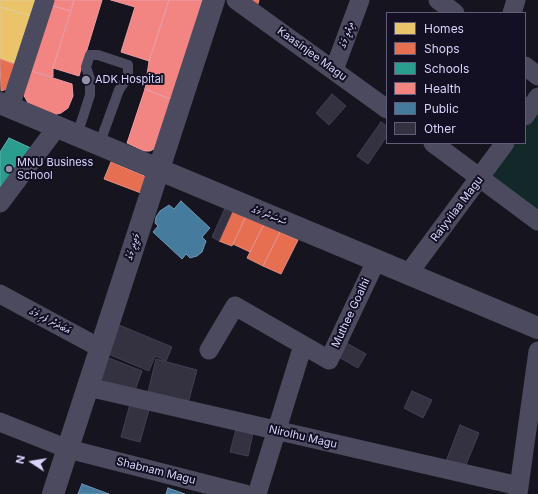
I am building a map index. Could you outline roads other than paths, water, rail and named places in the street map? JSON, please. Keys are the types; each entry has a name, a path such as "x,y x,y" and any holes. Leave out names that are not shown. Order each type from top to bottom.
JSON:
{"street":[{"path":"5,105 45,0"},
{"name":"މަޖީދީ މަގު","path":"53,494 214,0"},
{"name":"Kaasinjee Magu","path":"236,0 386,108"},
{"name":"ދިއްލީ މަގު","path":"334,70 360,0"},
{"path":"438,0 454,12"},
{"path":"512,12 516,0"},
{"path":"526,67 538,76"},
{"path":"526,115 538,98"},
{"name":"ސޯސަން މަގު","path":"5,105 538,328"},
{"path":"0,203 58,127"},
{"path":"434,144 538,220"},
{"name":"Raiyvilaa Magu","path":"408,274 504,144"},
{"name":"Muthee Goalhi","path":"209,350 235,306 329,360 376,260"},
{"name":"އަބަދަށް ފެހި މަގު","path":"1,297 100,348"},
{"path":"257,494 303,346"},
{"path":"518,490 532,441 538,351"},
{"name":"Nirolhu Magu","path":"88,387 518,490"},
{"name":"Shabnam Magu","path":"0,422 68,449 245,494"}],"lane":[{"path":"77,135 90,95 90,79 86,66 90,55 98,55 128,65 128,77 119,90 99,145"}],"place":[{"name":"ADK Hospital","path":"86,80"},
{"name":"MNU Business School","path":"9,169"}]}
